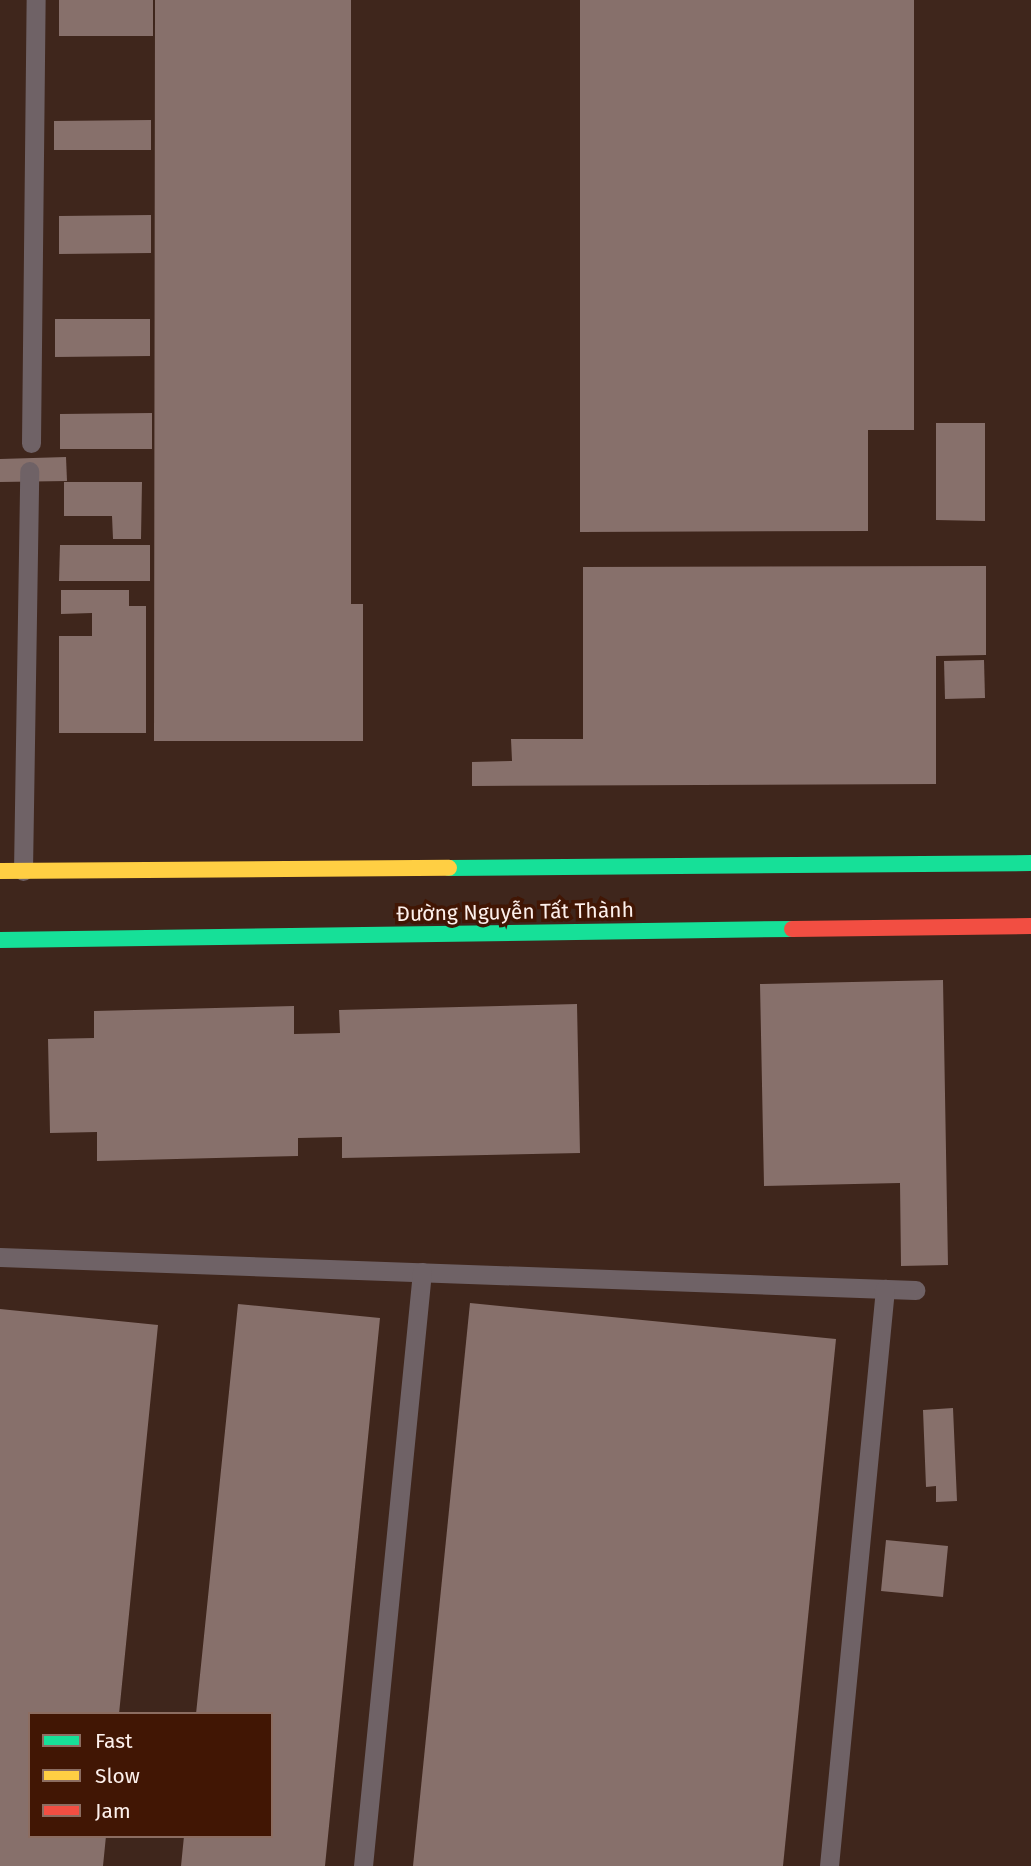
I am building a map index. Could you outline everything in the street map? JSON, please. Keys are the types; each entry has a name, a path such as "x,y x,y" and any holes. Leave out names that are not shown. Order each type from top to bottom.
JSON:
{"main road":[{"name":"Đường Nguyễn Tất Thành","path":"0,871 1031,863"},
{"name":"Đường Nguyễn Tất Thành","path":"0,940 1031,926"}],"lane":[{"path":"31,443 36,0"},
{"path":"23,871 29,471"},
{"path":"0,1257 915,1290"},
{"path":"363,1866 422,1272"},
{"path":"829,1866 885,1289"}],"building":[{"path":"59,0 153,0 153,36 59,36"},
{"path":"155,0 351,0 351,604 363,604 363,741 154,741"},
{"path":"580,0 914,0 914,430 868,430 868,531 580,532"},
{"path":"151,120 151,150 54,150 54,121"},
{"path":"151,215 151,253 59,254 59,216"},
{"path":"55,319 150,319 150,356 55,357"},
{"path":"152,413 152,449 60,449 60,414"},
{"path":"936,423 985,423 985,521 936,520"},
{"path":"66,457 67,481 0,482 0,459"},
{"path":"64,482 142,482 141,539 113,539 112,516 64,516"},
{"path":"60,545 150,545 150,581 59,581"},
{"path":"986,566 986,655 936,656 936,784 472,786 472,762 512,761 511,739 583,739 583,567"},
{"path":"61,590 129,590 129,606 146,606 146,733 59,733 59,636 92,636 92,613 61,614"},
{"path":"984,660 985,698 945,699 944,661"},
{"path":"943,980 948,1265 901,1266 900,1183 764,1186 760,984"},
{"path":"577,1004 580,1153 342,1158 342,1137 298,1138 298,1156 97,1161 97,1132 50,1133 48,1039 94,1038 94,1011 294,1006 294,1034 340,1033 339,1010"},
{"path":"470,1303 836,1339 783,1866 413,1866"},
{"path":"238,1304 380,1318 325,1866 181,1866 184,1838 273,1838 273,1712 196,1712"},
{"path":"0,1309 158,1325 119,1712 28,1712 28,1838 106,1838 103,1866 0,1866"},
{"path":"953,1408 957,1501 936,1502 936,1486 926,1487 923,1410"},
{"path":"886,1540 948,1546 943,1597 881,1591"}],"traffic: fast":[{"path":"449,868 1031,863"},
{"path":"0,940 792,929"}],"traffic: slow":[{"path":"0,871 449,868"}],"traffic: jam":[{"path":"792,929 1031,926"}]}
